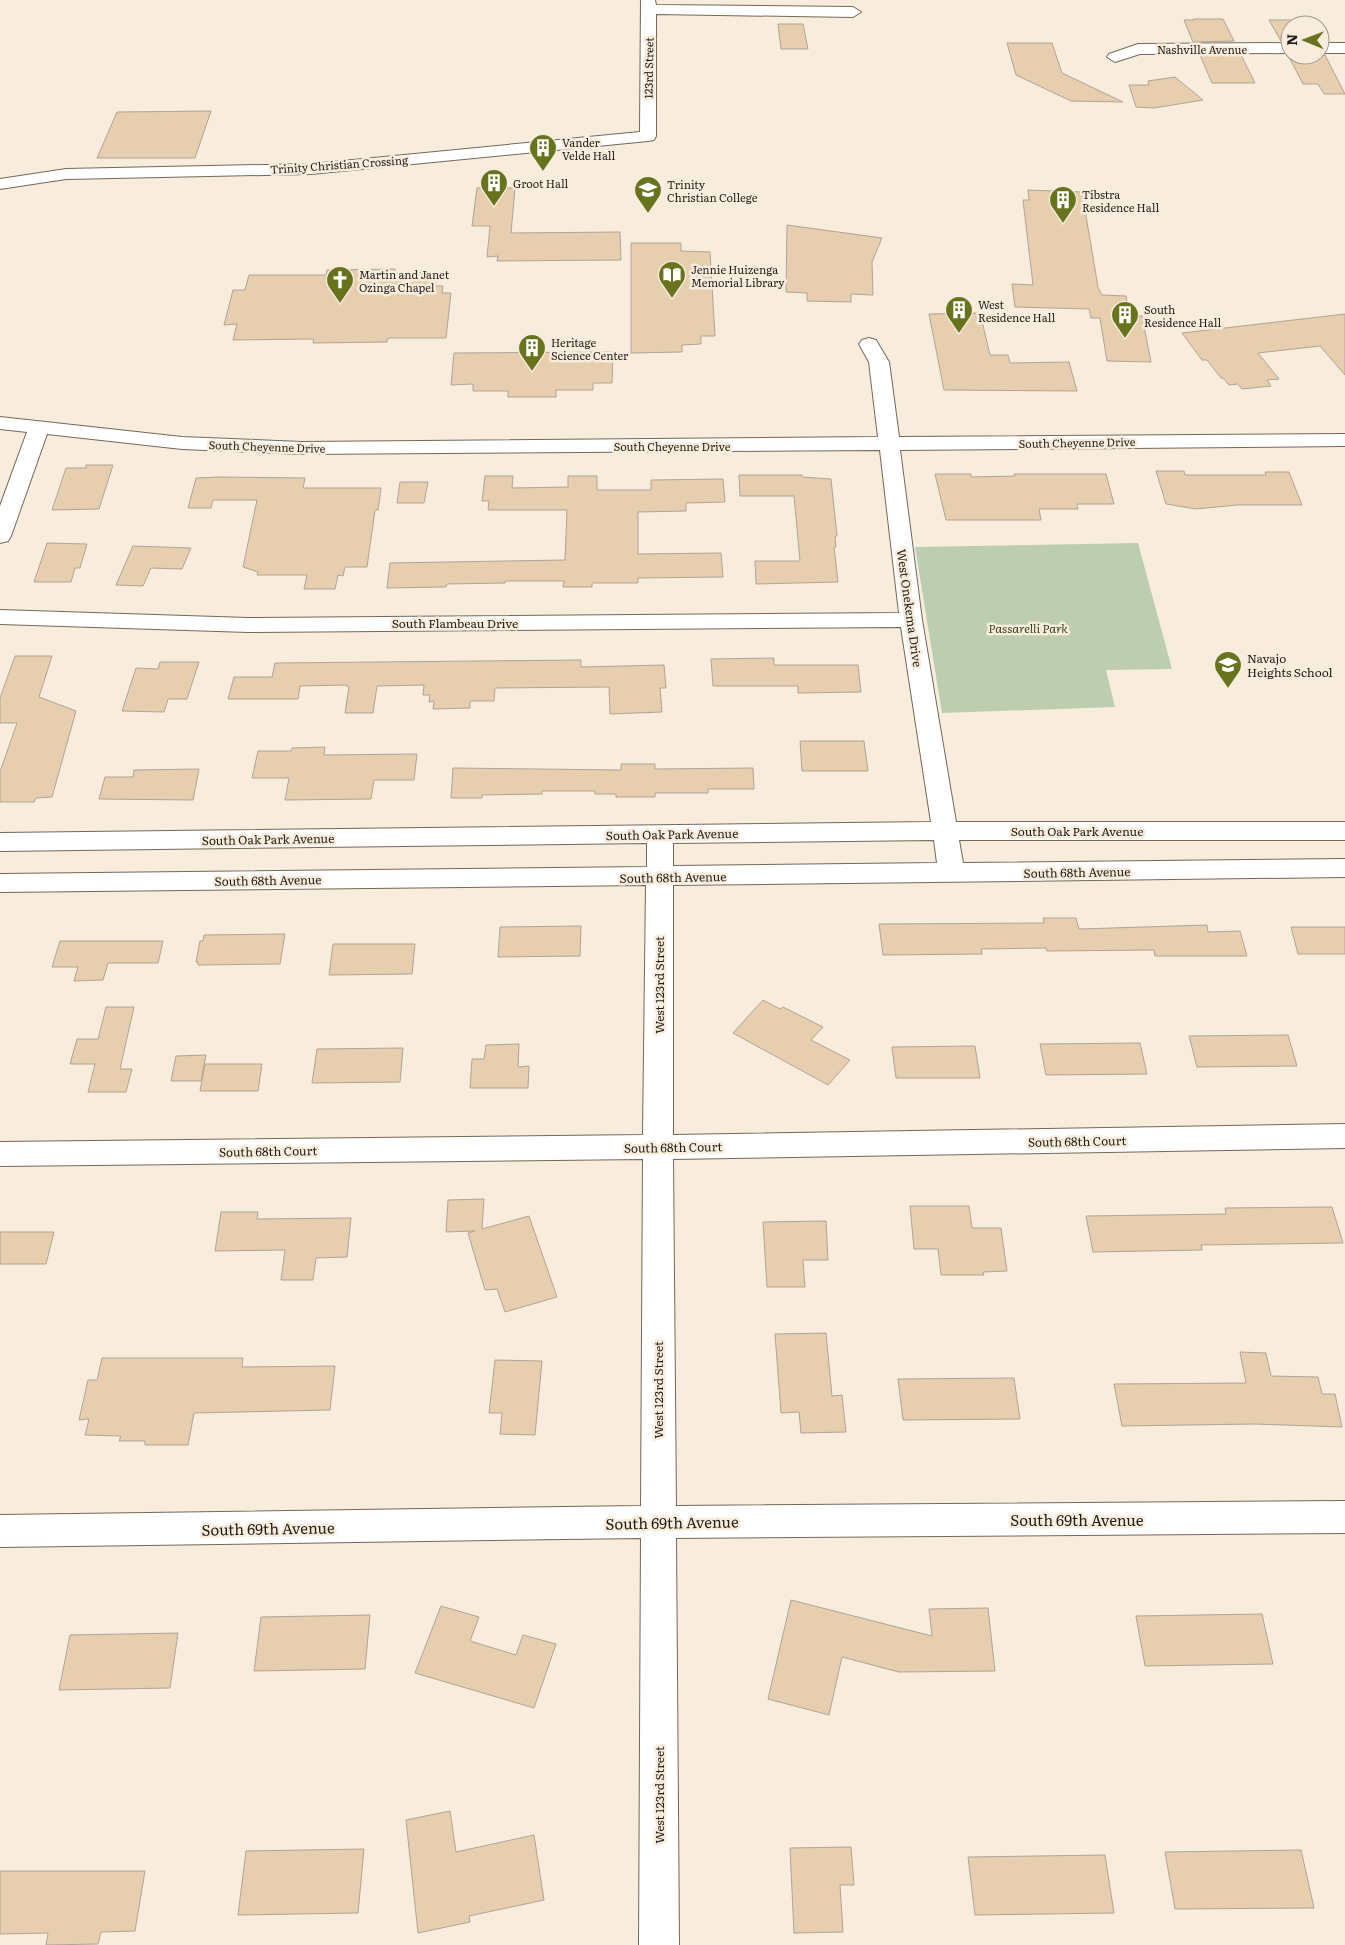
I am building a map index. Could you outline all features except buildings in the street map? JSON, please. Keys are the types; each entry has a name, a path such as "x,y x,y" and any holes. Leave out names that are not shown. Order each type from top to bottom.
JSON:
{"street":[{"path":"649,5 853,12"},
{"name":"123rd Street","path":"648,136 649,5"},
{"name":"Nashville Avenue","path":"1115,58 1138,49 1280,48"},
{"path":"1330,48 1345,48"},
{"name":"Trinity Christian Crossing","path":"0,184 66,174 312,168 648,136"},
{"name":"West Onekema Drive","path":"869,344 879,362 911,620 952,874"},
{"name":"South Cheyenne Drive","path":"0,424 40,426 182,443 302,448 1345,440"},
{"path":"0,536 40,426"},
{"name":"South Flambeau Drive","path":"0,617 67,617 238,625 911,620"},
{"name":"South Oak Park Avenue","path":"0,842 945,831 1345,831"},
{"name":"West 123rd Street","path":"659,1945 658,1147 660,834"},
{"name":"South 68th Avenue","path":"0,883 952,874 1345,868"},
{"name":"South 68th Court","path":"0,1154 658,1147 1345,1136"},
{"name":"South 69th Avenue","path":"0,1531 658,1522 1345,1517"}],"green space":[{"name":"Passarelli Park","path":"1138,543 1172,669 1106,670 1115,707 942,713 915,547"}],"place":[{"name":"Vander Velde Hall","path":"543,172"},
{"name":"Groot Hall","path":"494,207"},
{"name":"Trinity Christian College","path":"648,214"},
{"name":"Tibstra Residence Hall","path":"1063,224"},
{"name":"Jennie Huizenga Memorial Library","path":"672,299"},
{"name":"Martin and Janet Ozinga Chapel","path":"340,304"},
{"name":"West Residence Hall","path":"959,334"},
{"name":"South Residence Hall","path":"1125,339"},
{"name":"Heritage Science Center","path":"532,372"},
{"name":"Navajo Heights School","path":"1228,689"}]}
